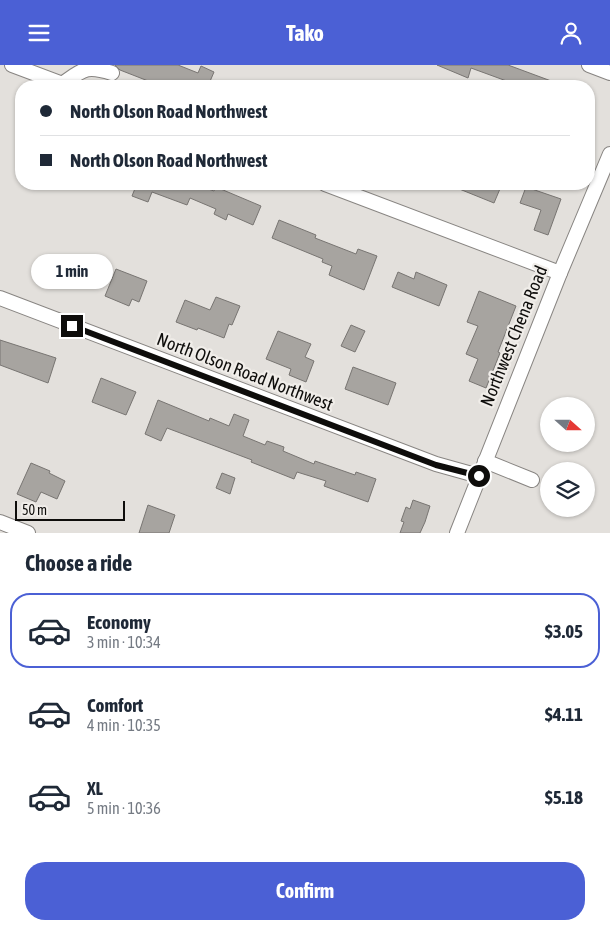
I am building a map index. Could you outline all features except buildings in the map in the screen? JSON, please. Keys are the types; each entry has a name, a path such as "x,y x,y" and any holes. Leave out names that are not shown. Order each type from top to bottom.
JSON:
{"street":[{"path":"12,65 52,80"},
{"path":"589,65 610,73"},
{"path":"70,80 77,74 93,67 112,73"},
{"name":"Northwest Chena Road","path":"595,190 610,154"},
{"path":"341,190 560,273"},
{"name":"Northwest Chena Road","path":"457,533 595,190"},
{"name":"North Olson Road Northwest","path":"0,299 436,465 479,476"},
{"path":"485,461 532,480"},
{"path":"8,527 28,533"}],"route":[{"path":"72,326 436,465 479,476"}]}
